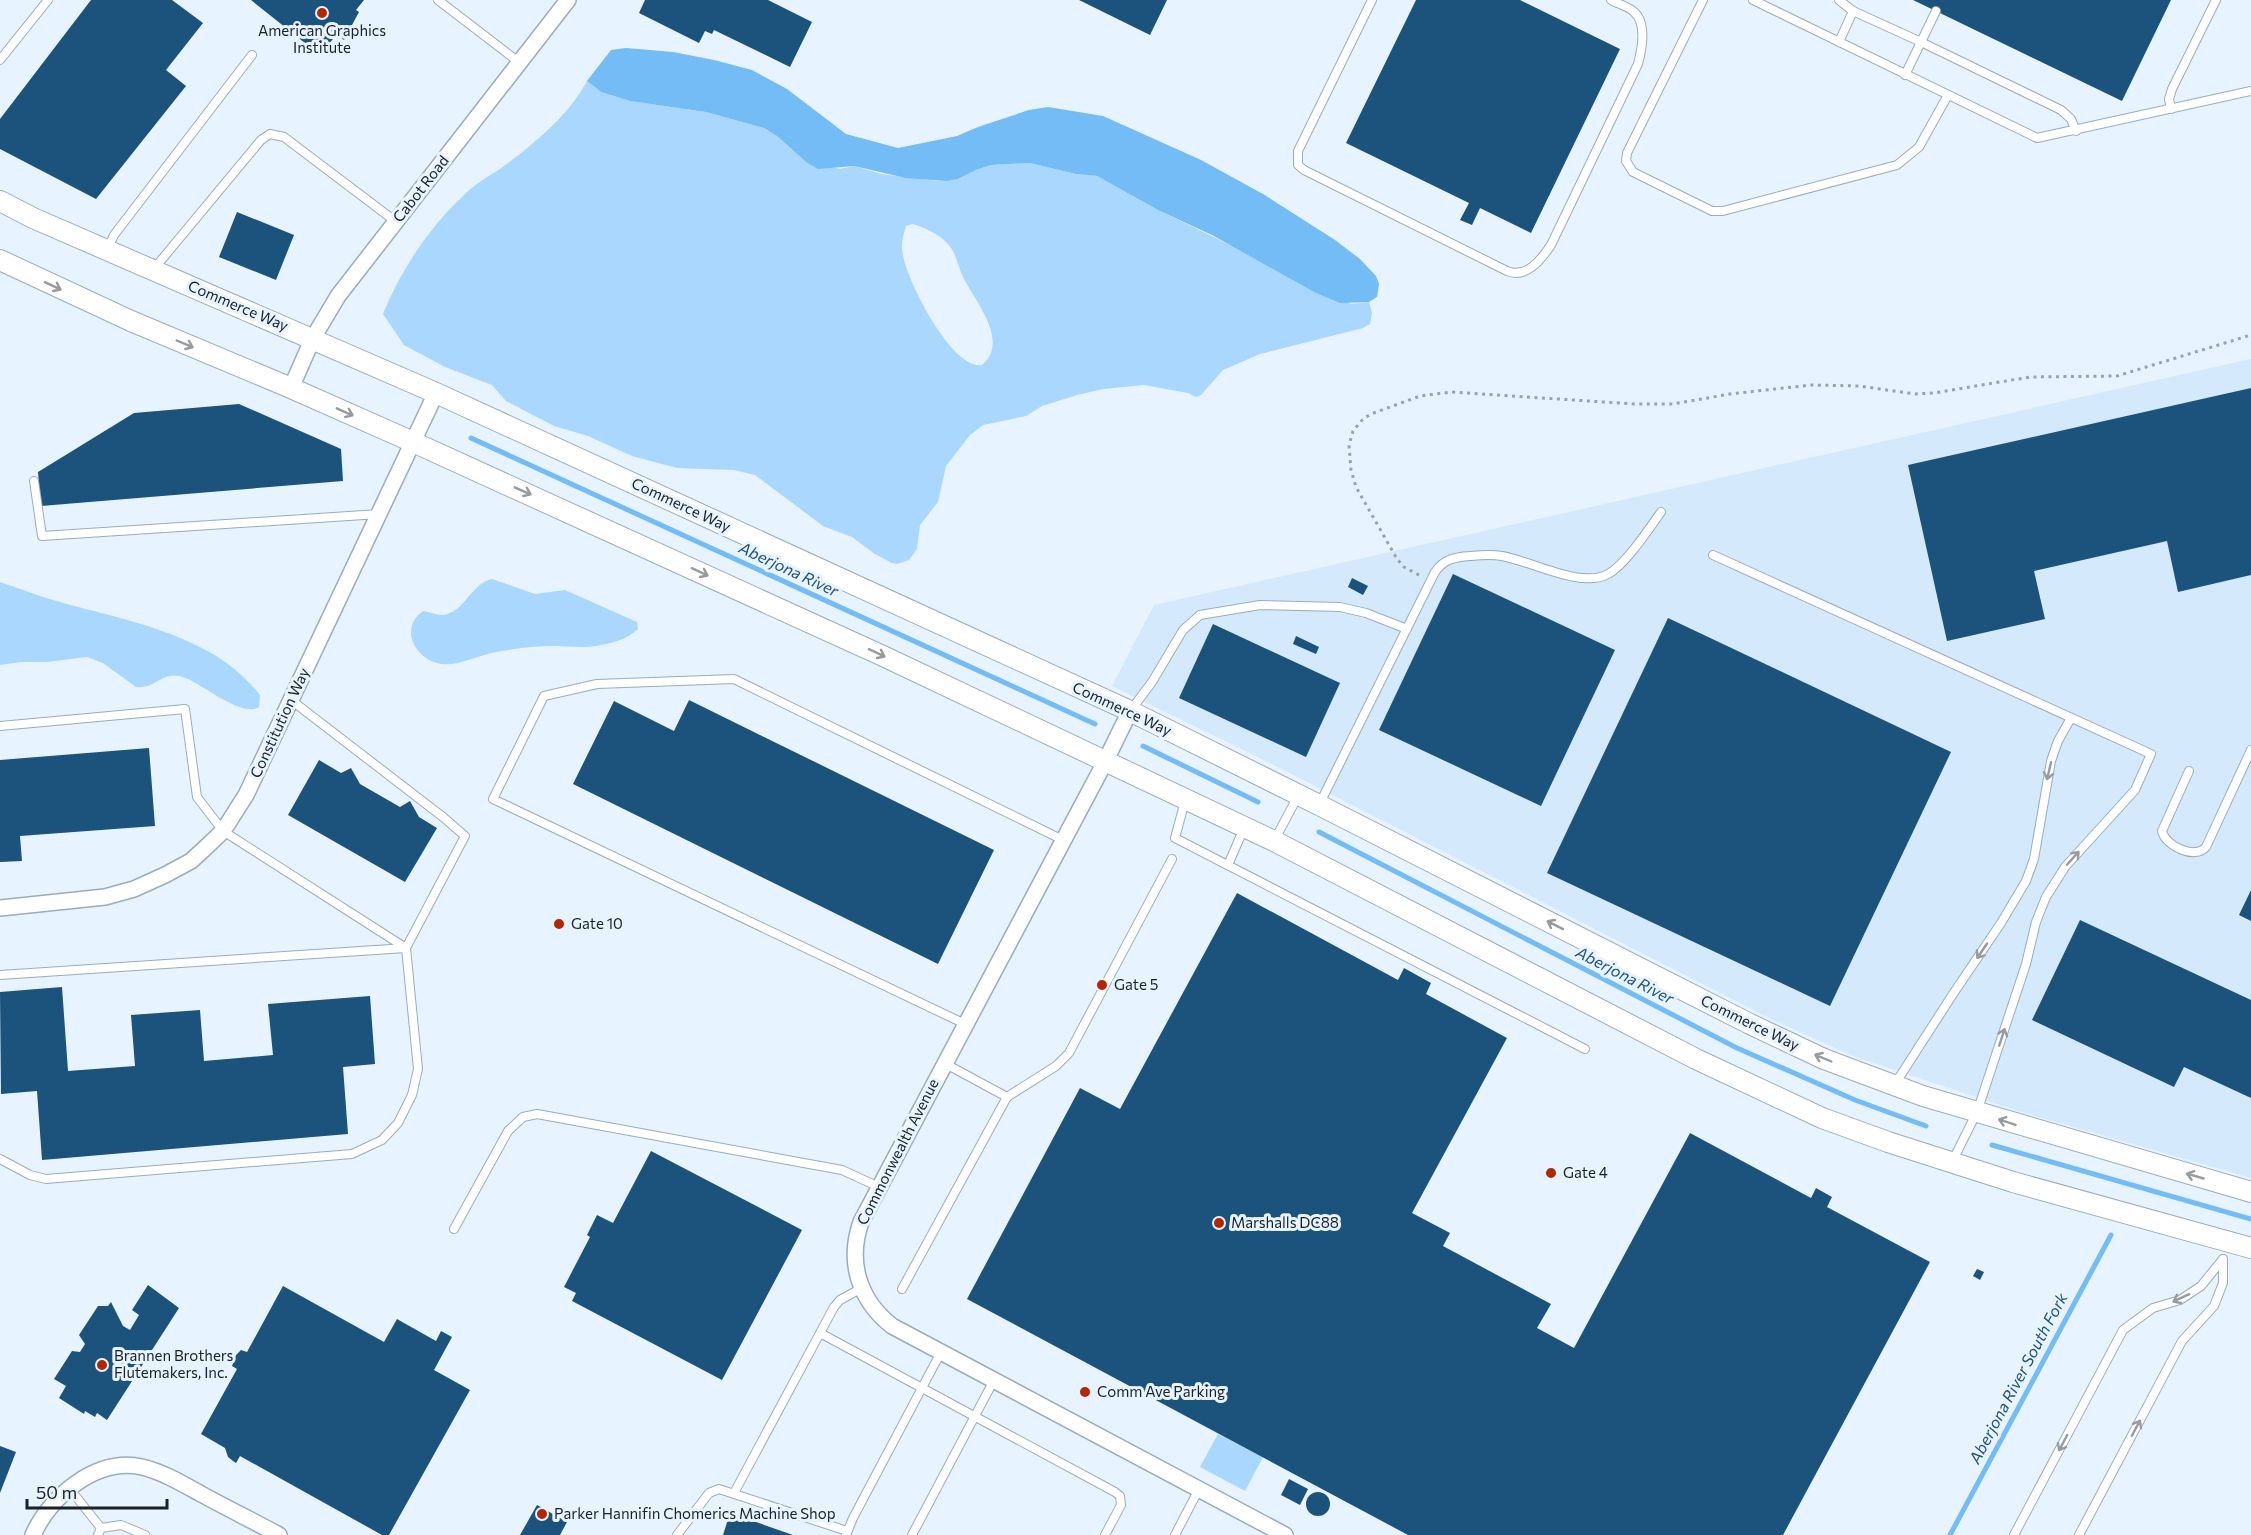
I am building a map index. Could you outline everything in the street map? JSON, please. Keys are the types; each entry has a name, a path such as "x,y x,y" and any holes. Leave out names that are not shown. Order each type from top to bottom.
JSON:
{"street":[{"name":"Cabot Road","path":"291,388 313,338 338,296 568,0"},
{"name":"Commerce Way","path":"0,201 33,218 436,393 1130,711 1786,1041 1894,1086 2251,1192"},
{"path":"0,260 131,321 413,442 883,656 1274,841 1739,1080 1822,1118 2013,1182 2251,1248"},
{"name":"Constitution Way","path":"0,908 105,897 134,889 191,861 223,831 246,795 436,393"},
{"name":"Commonwealth Avenue","path":"1130,711 861,1222 856,1239 855,1266 862,1288 873,1308 885,1320 1285,1535"},
{"path":"33,1535 48,1508 69,1488 85,1478 106,1470 130,1466 145,1467 177,1481 279,1535"}],"lane":[{"path":"0,60 48,0"},
{"path":"438,0 520,63"},
{"path":"1372,0 1298,152 1298,165 1516,274 1529,270 1548,250 1638,64 1642,30 1639,18 1633,11 1611,0"},
{"path":"1703,0 1625,158 1627,166 1633,172 1712,211 1733,208 1897,165 1909,157 1923,142 1948,95"},
{"path":"1753,0 2034,137 2041,138 2076,131 2251,91"},
{"path":"1839,0 1853,11 2065,112 2071,118 2076,131"},
{"path":"2171,109 2169,99 2172,89 2216,0"},
{"path":"1839,42 1853,11"},
{"path":"1905,75 1936,11"},
{"path":"108,250 114,235 252,55"},
{"path":"153,270 261,140 270,134 284,137 395,221"},
{"path":"34,481 42,536 379,514"},
{"path":"1319,805 1440,566 1449,559 1492,555 1508,557 1579,578 1598,578 1614,571 1621,564 1662,512"},
{"path":"1713,555 2151,754 2135,790 2065,867 2046,897 2036,922 2026,964 1977,1112 1952,1163"},
{"path":"1130,711 1152,682 1183,630 1200,615 1260,605 1340,607 1366,613 1407,629"},
{"path":"965,1024 493,799 544,696 597,684 734,679 1063,840"},
{"path":"0,1159 30,1175 46,1179 352,1154 382,1140 399,1123 412,1095 418,1069 406,948 465,836 291,700"},
{"path":"0,726 185,709 197,797 223,831 406,948"},
{"path":"1894,1086 2026,881 2034,859 2051,761 2058,741 2071,718"},
{"path":"2189,771 2162,831 2167,841 2197,853 2206,847 2251,750"},
{"path":"1274,841 1299,795"},
{"path":"1186,800 1175,838 1585,1049"},
{"path":"1228,866 1244,827"},
{"path":"902,1289 1007,1097 1060,1063 1069,1053 1172,859"},
{"path":"0,975 406,948"},
{"path":"944,1064 1007,1097"},
{"path":"454,1229 508,1131 523,1117 537,1114 842,1170 879,1187"},
{"path":"2014,1535 2123,1330 2153,1308 2180,1299 2192,1292 2223,1259 2223,1283 2214,1306 2182,1341 2079,1535"},
{"path":"734,1493 837,1303 862,1288"},
{"path":"819,1333 1117,1493 1121,1498 1121,1505 1105,1535"},
{"path":"677,1535 709,1493 719,1489 847,1533 941,1352"},
{"path":"912,1535 994,1380"},
{"path":"69,1488 100,1532 121,1525 145,1535"},
{"path":"1175,1535 1199,1489"}],"path":[{"path":"1431,580 1404,567 1389,548 1356,487 1349,457 1351,436 1360,422 1371,414 1420,396 1452,392 1634,404 1673,404 1811,385 1859,386 1915,394 1934,393 2030,377 2117,376 2251,335"}],"shaded area":[{"path":"626,48 673,52 752,70 787,89 846,134 898,148 957,136 1029,110 1048,107 1103,116 1201,160 1263,194 1335,240 1360,259 1376,276 1379,284 1377,297 1369,302 1340,303 1316,293 1212,235 1158,210 1097,176 1076,174 1030,163 991,165 958,179 946,181 906,178 854,166 818,169 764,128 706,112 630,101 601,92 587,81 611,50"},
{"path":"587,81 601,92 630,101 706,112 764,128 777,136 806,162 840,169 854,166 881,174 938,181 958,179 991,165 1030,163 1076,174 1097,176 1158,210 1351,304 1369,302 1372,313 1370,324 1363,328 1260,354 1223,370 1201,395 1196,397 1188,393 1144,385 1103,389 1042,406 1026,416 983,425 970,435 946,466 938,502 920,525 917,549 909,560 897,564 892,563 852,537 823,526 755,475 734,470 677,468 632,456 588,436 554,426 506,401 492,385 445,367 404,345 383,314 407,266 438,222 472,188 539,138 561,117","holes":["913,224 935,233 950,246 964,279 988,322 993,345 990,356 982,365 970,363 957,353 944,338 920,299 904,262 902,246 906,226"]},
{"path":"2251,359 2251,1178 2015,1110 1853,1056 1775,1021 1272,764 1112,686 1154,605"},
{"path":"492,579 535,594 565,590 637,622 638,629 624,638 596,646 522,648 491,653 450,664 437,663 423,656 416,648 411,634 413,623 418,616 423,611 440,615 456,610 478,586"},
{"path":"0,582 43,597 160,630 189,641 239,673 260,695 259,707 252,709 234,705 179,676 172,675 144,687 136,687 103,663 87,657 0,665"},
{"path":"1218,1434 1263,1457 1245,1491 1200,1467"}],"building":[{"path":"91,0 172,0 203,23 166,70 186,86 96,199 0,149 0,119"},
{"path":"251,0 364,0 356,10 359,12 344,40 337,34 320,55"},
{"path":"645,0 768,0 812,22 790,67 714,30 712,34 705,31 699,43 639,13"},
{"path":"1079,0 1167,0 1150,35"},
{"path":"1416,0 1520,0 1620,49 1531,233 1480,208 1472,225 1460,220 1469,203 1346,143"},
{"path":"1913,0 2171,0 2122,101"},
{"path":"237,212 294,235 276,280 219,257"},
{"path":"2251,388 2251,575 2178,592 2167,541 2034,571 2045,619 1947,641 1908,465"},
{"path":"239,404 341,449 343,481 41,506 38,472 134,413"},
{"path":"1453,574 1615,650 1541,806 1379,730"},
{"path":"1352,578 1368,586 1363,595 1348,587"},
{"path":"1668,618 1951,752 1830,1006 1547,873"},
{"path":"1213,624 1340,683 1306,757 1179,698"},
{"path":"1296,636 1319,647 1316,654 1293,644"},
{"path":"689,700 994,850 938,964 573,784 614,701 674,731"},
{"path":"149,748 155,826 20,836 22,861 0,862 0,760"},
{"path":"319,760 341,773 351,768 360,784 400,807 410,801 419,817 437,828 405,882 288,815"},
{"path":"2251,890 2251,921 2239,915"},
{"name":"Marshalls DC88","path":"1237,893 1398,980 1404,968 1431,983 1426,994 1507,1038 1412,1213 1450,1233 1443,1246 1551,1304 1537,1328 1574,1348 1690,1133 1811,1198 1816,1188 1832,1197 1827,1207 1930,1262 1783,1535 1408,1535 967,1299 1080,1088 1120,1109"},
{"path":"2080,920 2251,1000 2251,1098 2184,1067 2174,1087 2032,1020"},
{"path":"62,987 68,1071 135,1066 131,1015 200,1010 204,1061 273,1055 268,1004 370,996 375,1064 343,1067 348,1134 42,1160 37,1091 1,1094 0,992"},
{"path":"651,1151 802,1230 722,1380 572,1301 576,1293 564,1287 590,1237 587,1235 597,1215 613,1223"},
{"path":"1977,1269 1984,1272 1980,1280 1973,1276"},
{"name":"Brannen Brothers Flutemakers, Inc.","path":"148,1285 179,1308 107,1420 97,1413 95,1417 85,1411 84,1414 59,1398 66,1386 54,1379 72,1351 80,1352 85,1344 79,1335 98,1306 108,1306 111,1302 123,1326 130,1330 139,1315 132,1310"},
{"path":"283,1286 384,1342 397,1319 436,1341 441,1331 452,1337 434,1370 470,1390 389,1535 382,1535 240,1456 236,1463 228,1457 225,1448 201,1434 237,1369 232,1366 236,1355 241,1350 247,1352"},
{"path":"0,1446 16,1452 0,1493"},
{"path":"1289,1479 1308,1489 1300,1505 1281,1495"},
{"path":"1318,1492 1327,1495 1330,1504 1327,1513 1318,1516 1309,1513 1306,1504 1309,1495"},
{"name":"Parker Hannifin Chomerics Machine Shop","path":"537,1505 567,1522 560,1535 520,1535"},
{"path":"730,1513 793,1535 723,1535"}],"waterway":[{"name":"Aberjona River","path":"471,438 1095,724"},
{"name":"Aberjona River","path":"1143,746 1258,802"},
{"name":"Aberjona River","path":"1319,832 1737,1048 1855,1100 1926,1126"},
{"name":"Aberjona River","path":"1992,1145 2251,1219"},
{"name":"Aberjona River South Fork","path":"1950,1535 2111,1235"}],"place":[{"name":"American Graphics Institute","path":"322,13"},
{"name":"Gate 10","path":"559,924"},
{"name":"Gate 5","path":"1102,985"},
{"name":"Gate 4","path":"1551,1173"},
{"name":"Marshalls DC88","path":"1219,1223"},
{"name":"Brannen Brothers Flutemakers, Inc.","path":"102,1365"},
{"name":"Comm Ave Parking","path":"1085,1392"},
{"name":"Parker Hannifin Chomerics Machine Shop","path":"542,1514"}]}
